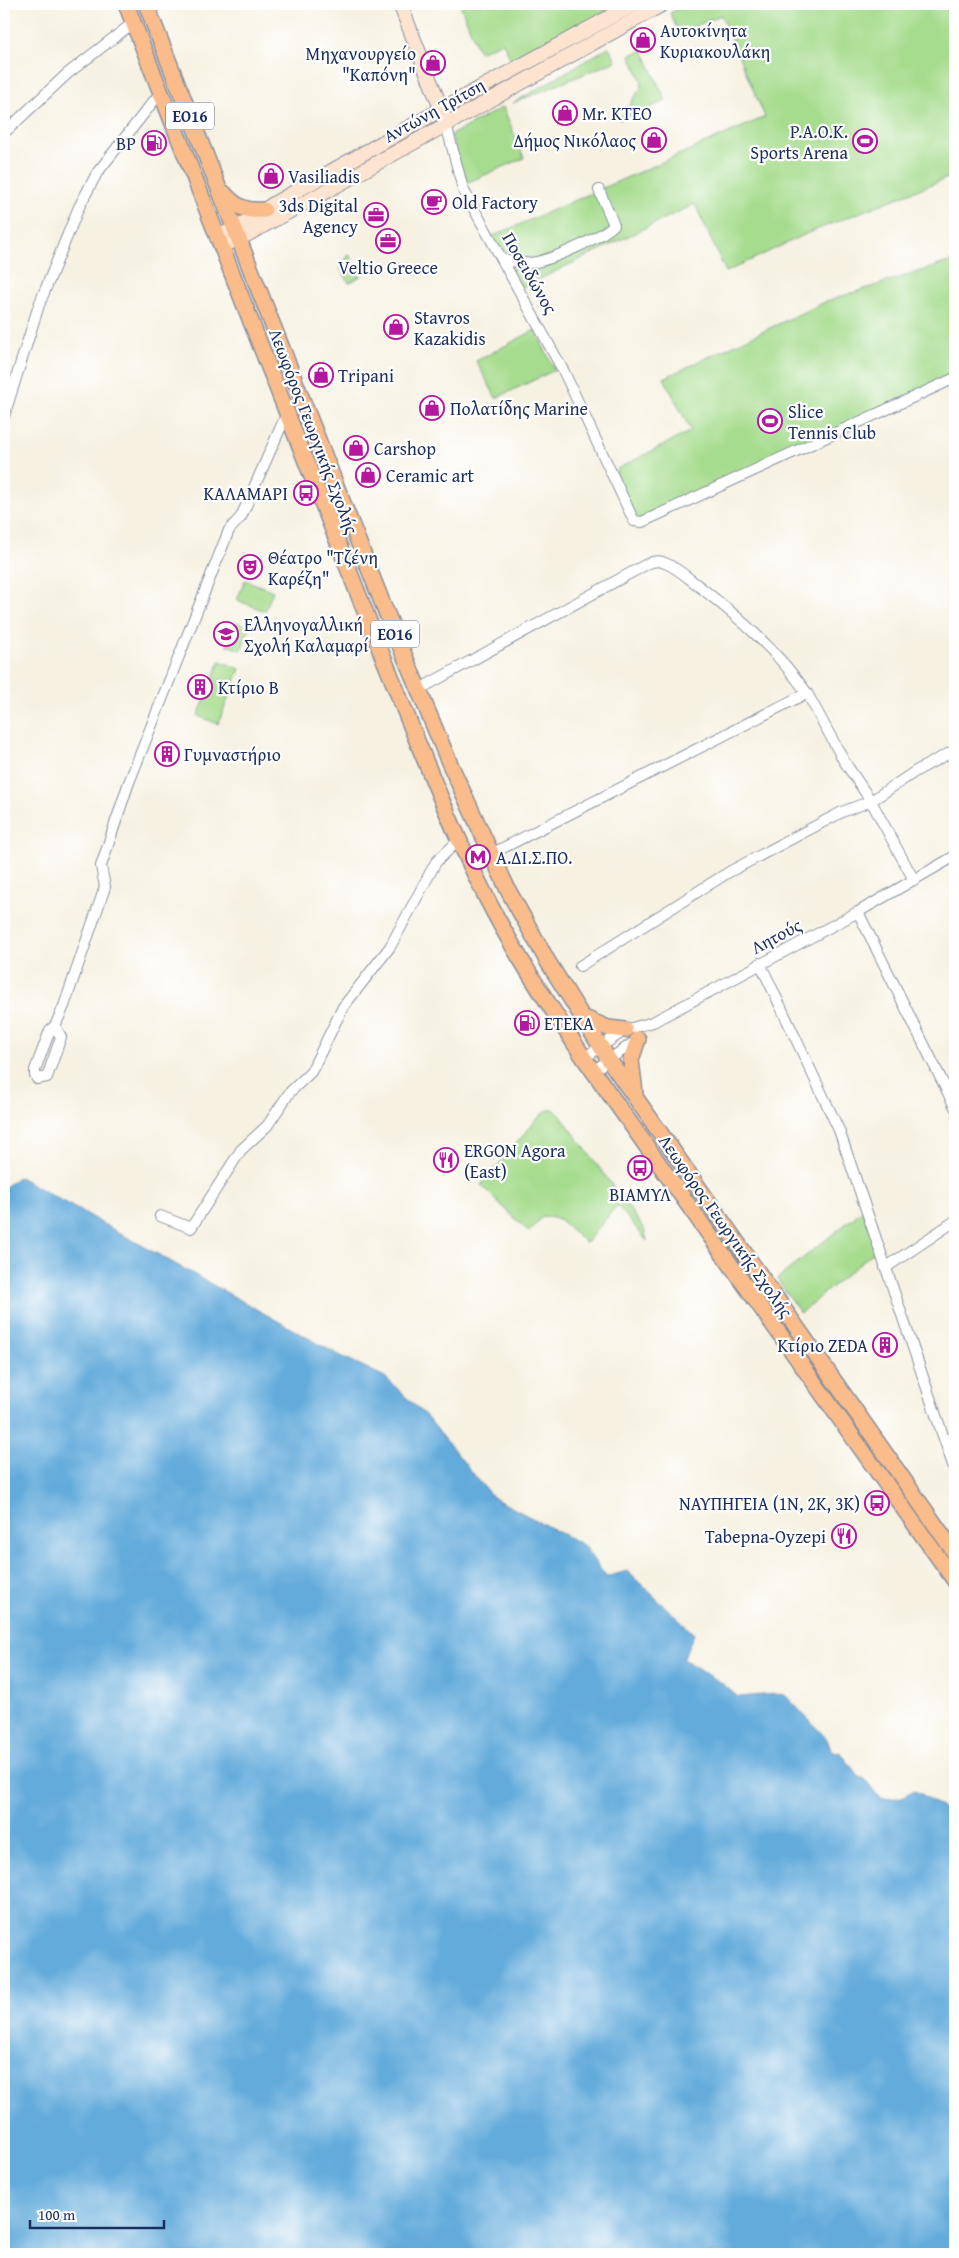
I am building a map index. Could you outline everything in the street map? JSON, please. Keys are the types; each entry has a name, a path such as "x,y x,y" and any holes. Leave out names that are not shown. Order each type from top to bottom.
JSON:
{"main road":[{"name":"ΕΟ16","path":"126,4 219,242"},
{"name":"Λεωφόρος Γεωργικής Σχολής","path":"146,4 418,690 490,854 525,922 581,1016"},
{"path":"220,187 240,207 251,210 264,210"},
{"name":"Λεωφόρος Γεωργικής Σχολής","path":"219,242 381,652 460,840 500,923 584,1058"},
{"name":"ΕΟ16","path":"581,1016 636,1097"},
{"path":"581,1016 608,1028 631,1035 631,1060 636,1097"},
{"name":"ΕΟ16","path":"584,1058 593,1071"},
{"name":"Λεωφόρος Γεωργικής Σχολής","path":"593,1071 953,1575"},
{"name":"Λεωφόρος Γεωργικής Σχολής","path":"636,1097 955,1553"}],"street":[{"name":"Ποσειδώνος","path":"400,4 442,109 463,189 566,376 612,470 632,519 642,522 955,378"},
{"name":"Αντώνη Τρίτση","path":"237,234 264,210 442,109 634,4"},
{"name":"Αντώνη Τρίτση","path":"219,242 446,124 663,4"},
{"path":"4,132 67,74 133,23"},
{"path":"4,416 39,306 79,207 97,173 160,93"},
{"path":"503,259 529,263 550,257 603,235 614,225 599,190"},
{"path":"56,1026 105,887 102,866 137,759 229,530 242,517 287,413"},
{"path":"418,690 646,564 659,561 681,572 731,612 764,641 795,676 807,693 844,761 871,801 914,880"},
{"path":"490,854 807,693"},
{"path":"580,966 729,872 842,812 871,801 916,771 955,750"},
{"path":"160,1216 191,1228 241,1150 267,1126 290,1092 311,1072 343,1007 390,947 436,862 460,840"},
{"name":"Λητούς","path":"584,1058 605,1053 653,1022 858,912 955,856"},
{"path":"858,912 955,1107"},
{"path":"760,963 840,1130 955,1471"},
{"name":"Λητούς","path":"593,1071 605,1053 653,1022"},
{"path":"885,1268 955,1221"}],"green space":[{"path":"460,4 619,4 512,63 503,42 479,52"},
{"name":"P.A.O.K. Sports Arena","path":"688,4 955,4 955,175 808,233 726,272 695,204 521,288 491,237 765,117 721,15 679,33 670,13"},
{"path":"609,47 616,61 513,103"},
{"path":"643,50 666,101 619,120 641,88 642,81 630,55"},
{"path":"503,107 524,158 466,183 451,135"},
{"path":"349,254 361,276 349,283 340,268"},
{"name":"Slice Tennis Club","path":"955,260 955,375 632,524 617,482 617,469 691,431 664,378 827,301"},
{"path":"535,330 555,370 496,398 476,361"},
{"path":"245,580 273,591 265,611 237,600"},
{"path":"237,622 250,628 241,650 227,645"},
{"path":"220,661 240,669 218,724 198,716"},
{"path":"554,1109 640,1223 647,1241 617,1205 586,1243 559,1219 543,1216 529,1232 481,1185 538,1118 546,1111"},
{"path":"863,1210 876,1250 800,1313 777,1279"}],"water":[{"path":"19,1177 337,1354 385,1377 428,1418 492,1497 583,1545 606,1577 627,1571 694,1634 683,1659 723,1684 738,1697 785,1695 827,1739 831,1750 841,1753 859,1777 865,1779 880,1799 899,1798 913,1791 920,1793 955,1817 955,2254 4,2254 4,1187"}],"place":[{"name":"Αυτοκίνητα Κυριακουλάκη","path":"643,40"},
{"name":"Μηχανουργείο \"Καπόνη\"","path":"433,63"},
{"name":"Mr. KTEO","path":"565,113"},
{"name":"Δήμος Νικόλαος","path":"654,140"},
{"name":"P.A.O.K. Sports Arena","path":"865,141"},
{"name":"BP","path":"154,143"},
{"name":"Vasiliadis","path":"271,176"},
{"name":"Old Factory","path":"434,202"},
{"name":"3ds Digital Agency","path":"376,215"},
{"name":"Veltio Greece","path":"388,241"},
{"name":"Stavros Kazakidis","path":"396,327"},
{"name":"Tripani","path":"321,375"},
{"name":"Πολατίδης Marine","path":"432,408"},
{"name":"Slice Tennis Club","path":"770,421"},
{"name":"Carshop","path":"356,448"},
{"name":"Ceramic art","path":"368,475"},
{"name":"ΚΑΛΑΜΑΡΙ","path":"306,493"},
{"name":"Θέατρο \"Τζένη Καρέζη\"","path":"250,567"},
{"name":"Ελληνογαλλική Σχολή Καλαμαρί","path":"226,634"},
{"name":"Κτίριο Β","path":"200,687"},
{"name":"Γυμναστήριο","path":"167,754"},
{"name":"Α.ΔΙ.Σ.ΠΟ.","path":"478,857"},
{"name":"ΕΤΕΚΑ","path":"527,1023"},
{"name":"ERGON Agora (East)","path":"446,1160"},
{"name":"ΒΙΑΜΥΛ","path":"640,1168"},
{"name":"Κτίριο ZEDA","path":"885,1345"},
{"name":"ΝΑΥΠΗΓΕΙΑ (1Ν, 2Κ, 3Κ)","path":"877,1503"},
{"name":"Tabepna-Oyzepi","path":"844,1536"}]}
